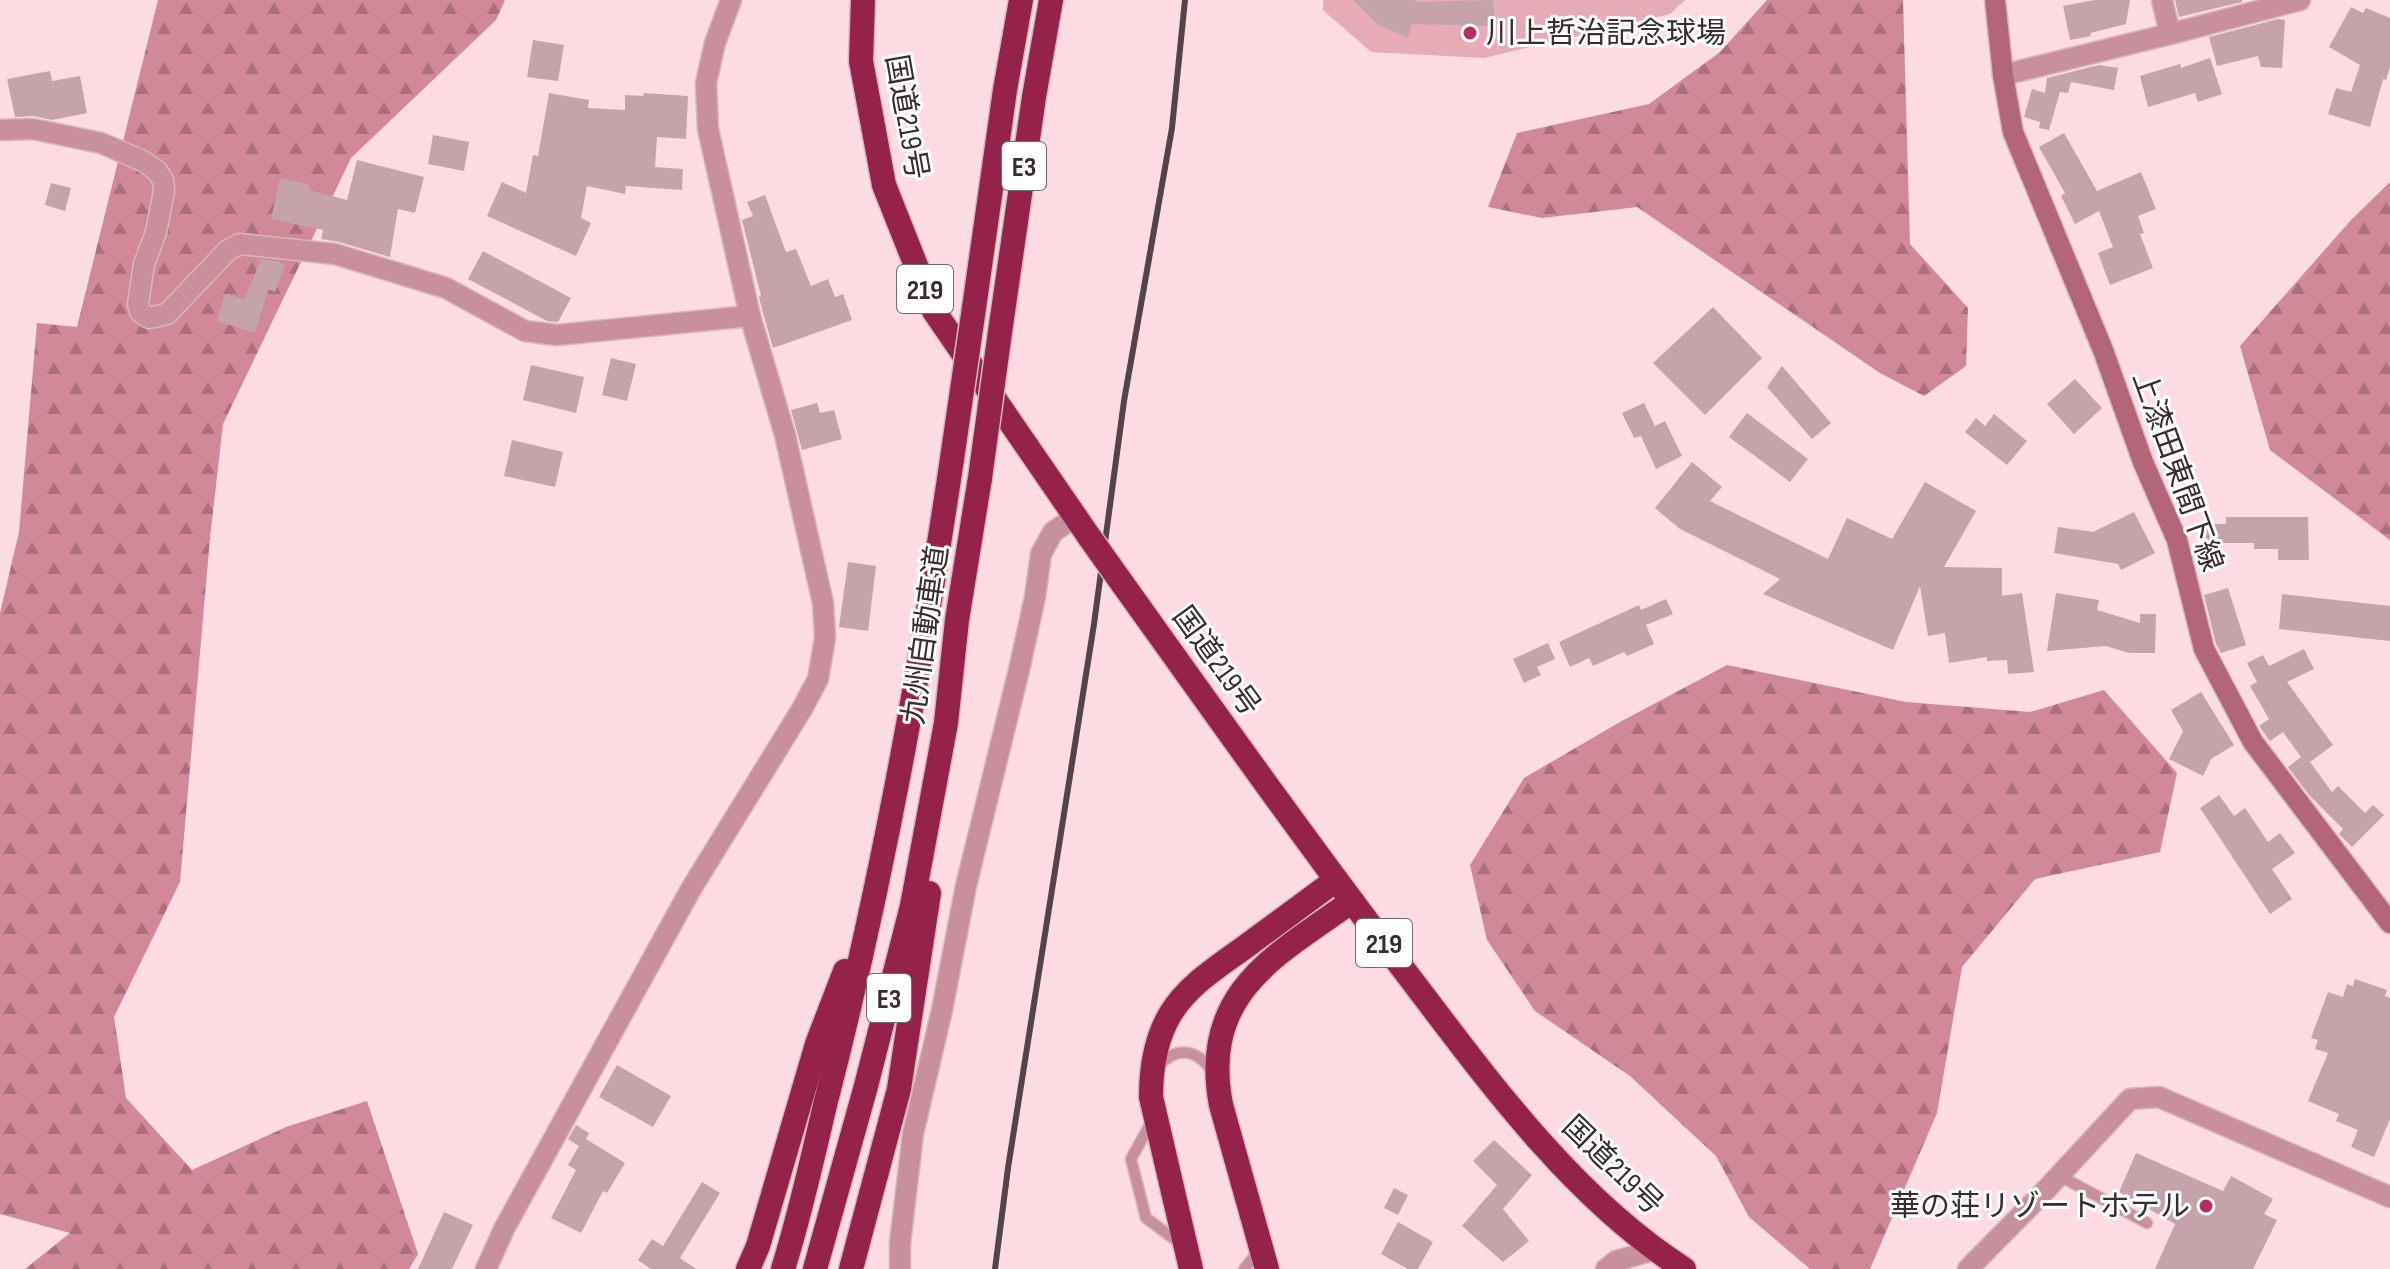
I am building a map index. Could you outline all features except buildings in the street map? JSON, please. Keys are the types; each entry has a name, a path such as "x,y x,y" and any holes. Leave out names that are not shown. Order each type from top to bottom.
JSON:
{"highway":[{"name":"国道219号","path":"863,0 861,61 884,185 934,311 1075,517 1351,902 1485,1078 1571,1175 1654,1250 1684,1269"},
{"name":"九州自動車道","path":"783,1269 843,1036 876,889 939,544 1005,90 1021,0"},
{"name":"九州自動車道","path":"815,1269 912,906 946,723 957,620 1051,0"},
{"path":"851,1269 899,1089 927,907 946,723"},
{"path":"1191,1262 1151,1097 1154,1054 1162,1030 1185,995 1202,979 1336,880"},
{"path":"748,1269 758,1246 817,1044 876,889"},
{"path":"1267,1269 1216,1079 1222,1031 1243,988 1280,953 1351,902"}],"main road":[{"name":"上漆田東間下線","path":"1995,0 2013,132 2097,335 2143,462 2177,540 2204,649 2253,742 2390,923"}],"street":[{"path":"486,1269 504,1229 669,928 818,679 825,638 823,603 785,435 750,316 708,129 706,83 715,43 731,0"},
{"path":"2162,0 2170,34"},
{"path":"2003,75 2300,0"},
{"path":"0,130 33,129 101,143 143,161 157,171 163,180 164,191 156,232 144,264 138,304 140,312 149,318 167,314 228,250 240,244 335,254 446,288 525,331 557,335 750,316"},
{"path":"900,1269 900,1243 913,1134 942,1010 966,886 1019,670 1041,554 1053,532 1075,517"},
{"path":"1968,1269 2130,1099 2159,1097 2390,1197"},
{"path":"1606,1269 1616,1261 1654,1250"}],"lane":[{"path":"1005,90 1011,0"},
{"path":"1034,97 1062,0"},
{"path":"1151,1075 1176,1052 1193,1054 1205,1061 1216,1079"},
{"path":"1155,1115 1131,1159 1146,1218 1191,1262"},
{"path":"2058,1175 2147,1223"},
{"path":"1244,1269 1254,1257 1258,1239"}],"shaded area":[{"name":"川上哲治記念球場","path":"1323,0 1685,0 1670,14 1484,58 1371,52 1323,10"}],"green space":[{"path":"158,0 505,0 496,20 351,158 223,424 180,882 114,1017 126,1098 192,1170 286,1127 367,1101 418,1254 409,1269 25,1269 70,1233 0,1214 0,613 19,532 37,323 77,327"},
{"path":"1767,0 1903,0 1910,244 1968,308 1966,366 1924,396 1880,373 1637,207 1542,218 1488,207 1517,133 1649,104 1720,52"},
{"path":"2390,182 2390,540 2270,450 2240,346 2351,220"},
{"path":"1727,665 1906,702 2030,712 2104,690 2177,773 2160,852 2035,879 1962,967 1937,1113 1870,1269 1810,1269 1749,1217 1716,1156 1630,1076 1535,1011 1487,940 1470,865 1524,778"}],"railway":[{"path":"995,1269 1008,1168 1094,624 1124,401 1172,128 1185,0"}],"place":[{"name":"川上哲治記念球場","path":"1470,33"},
{"name":"華の荘リゾートホテル","path":"2206,1206"}]}
